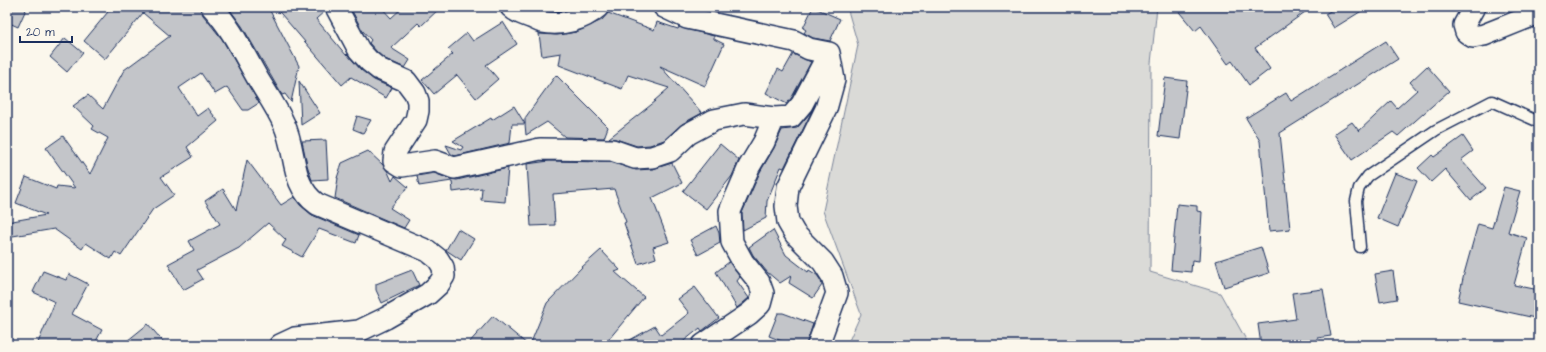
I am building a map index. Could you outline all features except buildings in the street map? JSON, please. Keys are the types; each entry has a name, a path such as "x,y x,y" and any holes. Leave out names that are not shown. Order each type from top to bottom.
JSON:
{"street":[{"path":"212,7 234,36 276,107 291,142 298,182 310,199 317,204 428,251 438,259 443,267 444,276 439,284 428,294 369,327 349,332 295,338 280,345"},
{"path":"336,7 359,50 369,61 379,69 406,81 415,93 418,101 416,120 395,152 394,161 402,166 435,161 454,168 540,150 612,150 635,158 652,157 670,151 688,134 714,120 744,114 774,118 791,117 802,104 829,53"},
{"path":"511,7 516,12 540,22 555,23 573,21 583,17 598,7"},
{"path":"664,7 687,18 794,41 809,49 829,53"},
{"path":"1474,7 1464,26 1466,32 1473,37 1484,35 1539,13"},
{"path":"818,345 837,293 832,276 823,262 795,234 788,222 786,206 788,187 826,109 834,80 829,53"},
{"path":"704,345 749,314 760,304 763,293 759,282 743,262 732,242 730,211 749,167 764,142 774,118"}],"lane":[{"path":"1360,247 1356,201 1358,188 1368,176 1436,130 1492,101 1539,122"}],"shaded area":[{"path":"847,7 1157,7 1151,63 1150,272 1220,293 1249,345 847,345 861,314 823,211 858,45"}]}
